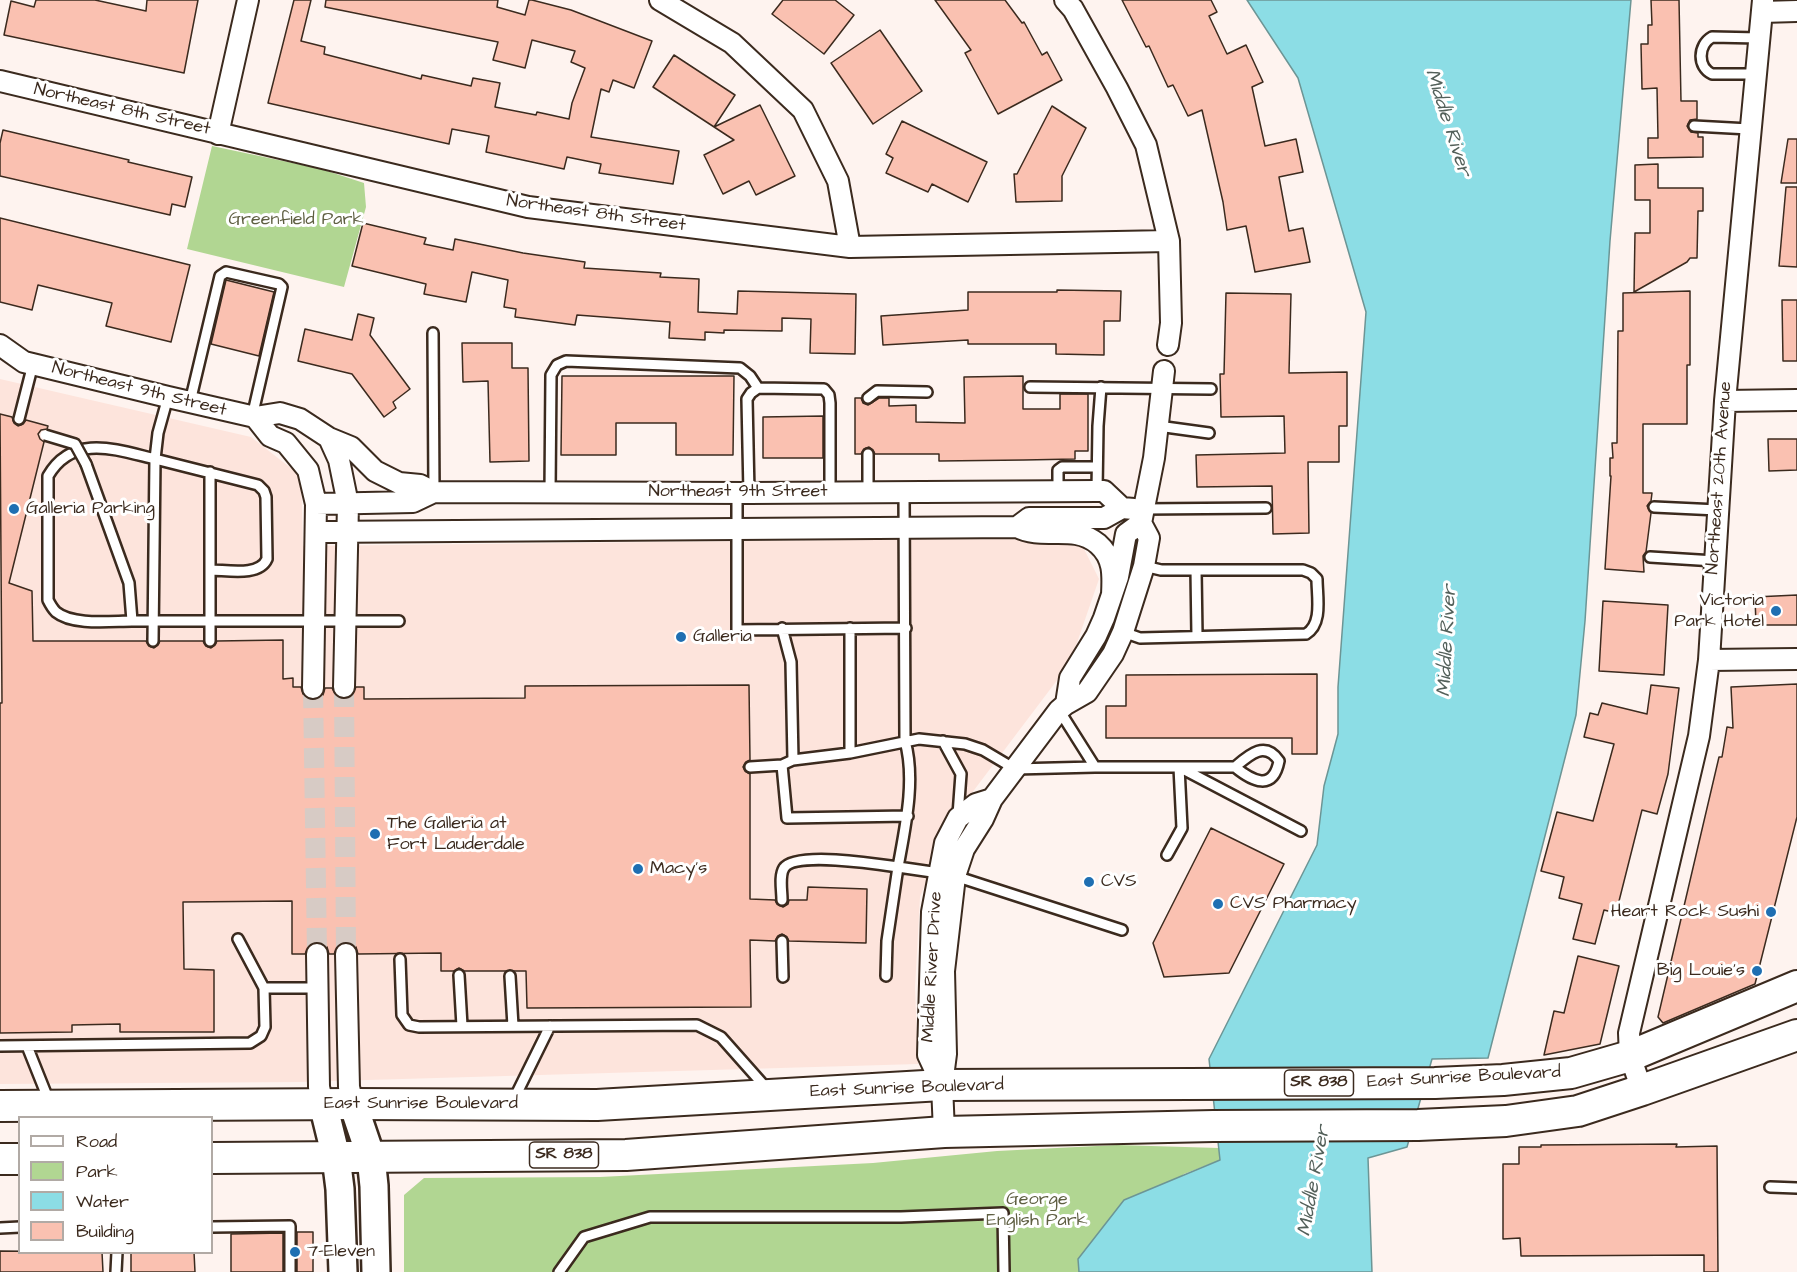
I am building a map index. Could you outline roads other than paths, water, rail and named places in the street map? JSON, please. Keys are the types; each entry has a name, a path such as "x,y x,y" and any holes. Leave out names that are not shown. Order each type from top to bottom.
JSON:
{"main road":[{"name":"East Sunrise Boulevard","path":"0,1106 597,1105 942,1085 1435,1083 1503,1080 1571,1073 1630,1056 1797,986"},
{"name":"SR 838","path":"213,1158 626,1155 944,1132 1213,1126 1418,1125 1506,1121 1578,1111 1797,1035"},
{"path":"0,1159 18,1159"}],"street":[{"path":"218,134 248,0"},
{"path":"660,0 732,43 803,110 838,182 850,247"},
{"path":"1065,0 1073,9 1146,145 1169,241 1171,323 1168,345"},
{"path":"1762,6 1797,11"},
{"name":"Northeast 20th Avenue","path":"1642,1090 1630,1056 1629,1033 1699,736 1709,660 1725,401 1762,6"},
{"name":"Northeast 8th Street","path":"0,81 528,207 850,247 1169,241"},
{"name":"Northeast 9th Street","path":"0,345 29,363 253,417 280,413 300,419 329,438 351,447 375,471 399,483 420,484 434,492"},
{"name":"Northeast 9th Street","path":"0,366 29,363"},
{"name":"Middle River Drive","path":"1062,707 1087,692 1113,654 1123,632 1144,566 1149,538 1142,516 1154,458 1163,380"},
{"path":"1725,401 1797,400"},
{"path":"253,417 270,436 286,442 308,470 316,504 313,688"},
{"path":"329,438 339,459 348,504 344,687"},
{"path":"1097,491 1104,491 1122,508"},
{"name":"Northeast 9th Street","path":"316,504 413,502 434,492 1097,491"},
{"name":"Northeast 9th Street","path":"1017,527 1029,518 1104,518 1122,508 1142,516"},
{"name":"Middle River Drive","path":"944,1132 942,1085 928,1055 932,912 947,874 983,819 992,799 1062,707 1070,678 1096,636 1112,596 1126,534 1142,516"},
{"name":"Northeast 9th Street","path":"316,531 1017,527 1028,533 1069,533 1088,536 1107,552 1113,573 1112,596"},
{"path":"1709,660 1797,659"},
{"name":"Middle River Drive","path":"947,874 945,843 958,818 976,804 992,799"},
{"path":"317,954 319,1087 336,1157 340,1189 343,1272"},
{"path":"346,954 349,1087 371,1157 376,1272"}],"lane":[{"path":"1755,74 1712,74 1706,71 1702,64 1702,46 1712,37 1759,38"},
{"path":"1694,126 1749,129"},
{"path":"190,402 220,276 226,272 279,284 282,287 253,417"},
{"path":"433,333 434,492"},
{"path":"550,492 551,375 557,365 566,361 740,368 750,376 758,388"},
{"path":"19,419 29,363"},
{"path":"1030,387 1101,387 1163,380 1211,389"},
{"path":"1097,491 1101,387"},
{"path":"830,493 829,395 824,389 758,388 751,393 747,399 743,493 737,529 737,630 906,628"},
{"path":"868,398 877,391 927,392"},
{"path":"153,641 156,459 158,433 168,397"},
{"path":"1158,426 1209,433"},
{"path":"45,435 75,444 86,464 129,583 132,621"},
{"path":"210,570 257,570 264,567 267,559 266,497 264,491 258,486 210,472 102,447 91,447 60,460 48,477 48,600 55,612 67,619 82,621 399,621"},
{"path":"868,454 868,492"},
{"path":"1058,491 1058,470 1062,467 1097,467"},
{"path":"210,472 210,641"},
{"path":"886,976 887,941 908,816 909,756 905,741 904,492"},
{"path":"1654,507 1718,510"},
{"path":"1142,516 1266,508"},
{"path":"1650,557 1715,561"},
{"path":"1123,632 1140,638 1306,634 1313,630 1317,623 1317,579 1311,573 1303,570 1161,570 1144,566"},
{"path":"1196,570 1197,636"},
{"path":"782,628 792,662 794,760"},
{"path":"850,628 850,753"},
{"path":"1062,707 1095,767"},
{"path":"750,767 782,765 794,760 850,753 919,739 965,744 983,750 1016,769 1235,767 1254,780 1263,781 1270,779 1277,771 1279,761 1274,753 1266,750 1256,751 1235,767"},
{"path":"943,741 961,774 958,818"},
{"path":"782,765 787,818 908,816"},
{"path":"1179,767 1300,831"},
{"path":"1167,855 1182,828 1179,767"},
{"path":"782,900 782,874 791,862 801,860 856,861 947,874 1122,930"},
{"path":"0,1046 250,1043 261,1036 265,1027 264,988 238,939"},
{"path":"782,941 783,977"},
{"path":"400,959 402,1015 409,1025 419,1027 697,1025 721,1036 773,1095"},
{"path":"459,975 462,1026"},
{"path":"510,976 513,1026"},
{"path":"264,988 318,988"},
{"path":"512,1104 550,1026"},
{"path":"27,1046 51,1106"},
{"path":"1770,1187 1797,1188"},
{"path":"559,1272 584,1237 650,1217 901,1217 1004,1213 1004,1272"},
{"path":"213,1227 290,1226 290,1272"},
{"path":"0,1228 18,1227"},
{"path":"116,1272 117,1254"}],"water":[{"name":"Middle River","path":"1247,0 1631,0 1610,241 1585,621 1576,715 1488,1058 1432,1059 1407,1147 1368,1158 1372,1272 1079,1272 1078,1259 1124,1200 1220,1160 1209,1059 1317,845 1324,786 1338,734 1338,687 1366,312 1298,78"}],"tunnel":[{"path":"344,687 346,954"},
{"path":"313,688 317,954"}],"place":[{"name":"Galleria Parking","path":"14,509"},
{"name":"Victoria Park Hotel","path":"1776,611"},
{"name":"Galleria","path":"681,637"},
{"name":"The Galleria at Fort Lauderdale","path":"375,834"},
{"name":"Macy's","path":"638,869"},
{"name":"CVS","path":"1089,882"},
{"name":"CVS Pharmacy","path":"1218,904"},
{"name":"Heart Rock Sushi","path":"1771,912"},
{"name":"Big Louie's","path":"1757,971"},
{"name":"7-Eleven","path":"295,1252"}],"park label":[{"name":"Greenfield Park","path":"296,220"},
{"name":"George English Park","path":"1037,1210"}]}
